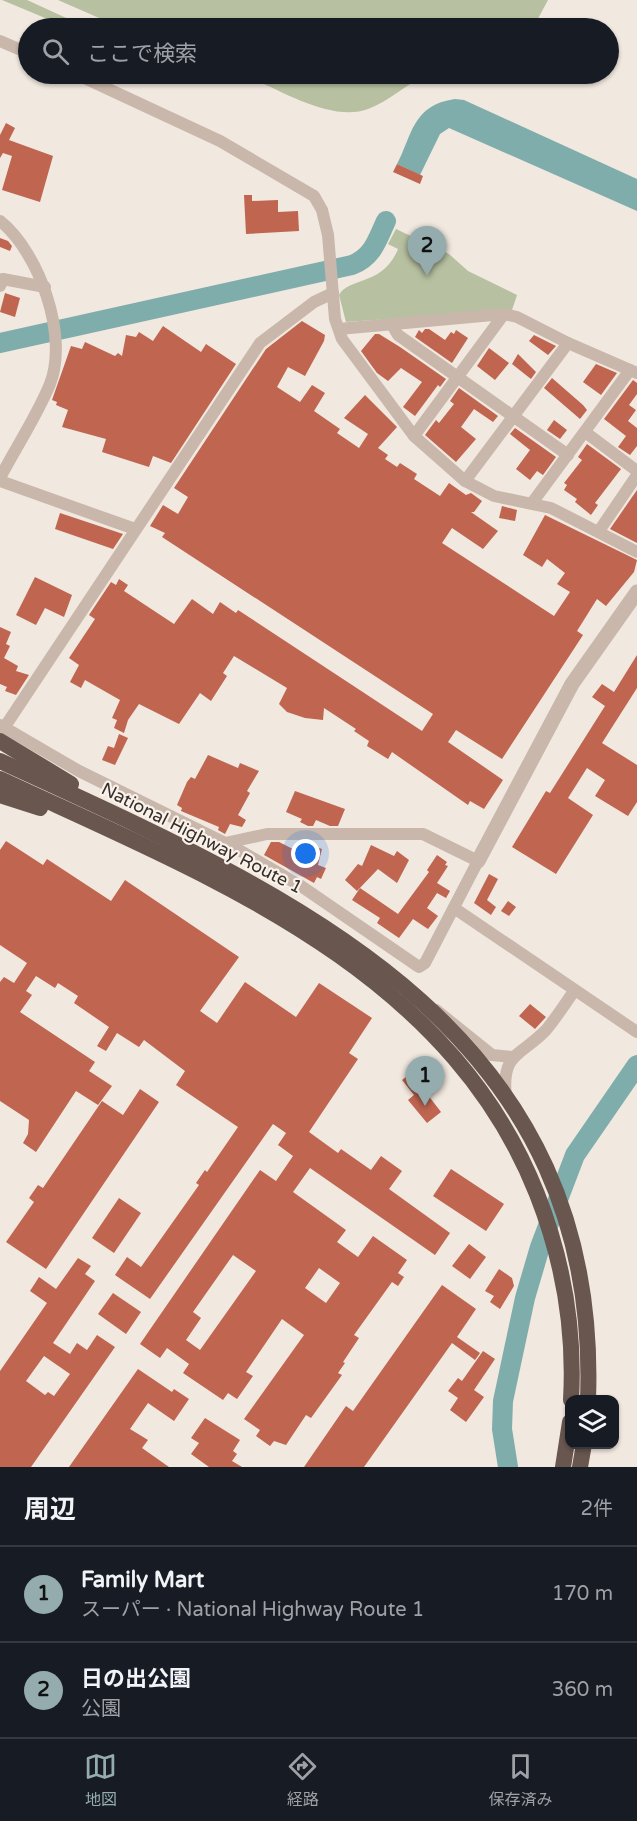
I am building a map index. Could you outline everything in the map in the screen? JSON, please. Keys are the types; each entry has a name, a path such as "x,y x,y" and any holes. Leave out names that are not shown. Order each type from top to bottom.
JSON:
{"highway":[{"path":"1,731 128,829"},
{"name":"National Highway Route 1","path":"0,761 128,829 202,874 281,917 353,965 406,1009 465,1070 501,1121 530,1176 546,1216 569,1311 572,1342 571,1395"},
{"name":"National Highway Route 1","path":"0,779 211,860 289,903 362,952 425,1003 476,1058 506,1098 531,1141 555,1191 579,1274 587,1336 588,1395"},
{"path":"0,795 128,829"},
{"path":"563,1467 566,1449"},
{"path":"580,1467 583,1449"}],"street":[{"path":"0,41 18,49"},
{"path":"97,84 220,141 308,190 318,201 330,251 335,319 342,339 414,436 465,481 494,496 551,508 637,552"},
{"path":"0,221 14,232 41,274 50,310 55,346 55,365 51,384 0,480 135,529"},
{"path":"0,286 3,279 45,287"},
{"path":"332,290 260,343 1,731 225,843 302,886 419,967 425,963 572,684 637,592"},
{"path":"339,329 504,314 517,317 568,343 634,372 585,432 532,503"},
{"path":"414,436 504,314"},
{"path":"392,325 398,335 568,455"},
{"path":"465,481 568,343"},
{"path":"585,432 637,473 599,531"},
{"path":"225,843 267,834 423,834 478,861"},
{"path":"454,908 637,1032"},
{"path":"506,1098 506,1080 512,1057 546,1030 574,991"},
{"path":"425,1003 460,1027 492,1055 512,1057"}],"green space":[{"path":"2,0 27,0 66,18 45,18"},
{"path":"58,0 548,0 538,18 99,18"},
{"path":"263,84 410,84 376,106 353,112 321,108"},
{"path":"396,229 449,254 468,271 517,295 512,310 346,322 339,295 350,285 375,275 392,261 398,249 388,244"}],"water":[{"path":"464,100 637,179 637,211 449,128 440,134 420,175 397,164 422,115 441,102"}],"building":[{"path":"6,123 15,128 9,140 53,156 40,202 2,190 12,156 3,153 0,158 0,135"},
{"path":"397,164 423,176 420,184 393,172"},
{"path":"244,195 252,195 252,201 278,200 278,212 298,211 299,231 246,234"},
{"path":"0,238 8,241 12,246 10,251 0,247"},
{"path":"5,293 20,298 15,317 0,312"},
{"path":"302,321 325,335 324,341 305,376 288,367 277,387 300,402 312,385 325,393 314,411 340,429 337,433 359,448 368,434 344,418 365,395 397,427 378,448 388,455 385,459 397,467 400,463 417,474 414,479 440,496 449,483 466,495 471,493 482,501 474,512 471,512 498,531 483,549 452,528 442,543 554,616 570,592 557,584 565,573 547,559 542,567 523,555 545,515 637,560 634,572 606,606 597,599 577,631 583,635 502,759 456,730 448,742 503,780 484,809 470,801 468,805 392,752 388,759 367,746 369,741 354,731 356,729 324,708 323,720 305,718 287,712 279,704 287,688 234,656 223,673 227,676 211,701 200,693 179,724 139,704 128,720 124,733 114,728 117,720 112,718 120,700 85,680 81,688 70,682 79,665 69,658 95,619 89,615 111,582 116,585 119,579 128,585 124,591 174,624 192,599 213,614 220,602 236,613 238,610 422,731 433,714 162,537 165,533 150,526 163,505 178,514 188,497 174,488 266,349"},
{"path":"163,326 201,352 206,344 236,364 171,463 153,456 149,467 102,452 106,439 62,427 68,410 56,405 57,402 52,400 71,346 82,349 85,342 115,356 118,353 122,356 126,335 136,337 139,332 153,341"},
{"path":"425,329 429,329 445,340 451,332 454,334 456,330 468,338 452,363 415,337 419,330 422,333"},
{"path":"375,334 379,334 400,347 446,379 440,387 438,385 415,416 403,407 422,382 401,368 388,381 377,373 361,351"},
{"path":"534,335 556,346 548,355 529,341"},
{"path":"489,348 509,363 495,380 477,366"},
{"path":"518,354 536,372 531,379 512,364"},
{"path":"596,364 617,373 601,395 583,382"},
{"path":"552,378 587,410 580,419 544,388"},
{"path":"633,380 637,383 637,394 629,405 636,410 628,421 637,428 637,446 630,455 618,447 626,436 604,419"},
{"path":"459,388 498,416 493,422 474,409 461,427 476,439 456,462 425,435 436,420 439,423 454,404 450,401"},
{"path":"554,420 567,430 560,439 547,430"},
{"path":"515,428 556,457 543,475 537,471 530,480 516,469 530,450 510,434"},
{"path":"587,444 621,469 595,503 598,505 591,515 575,502 577,499 564,490 567,485 564,483 582,460 578,457"},
{"path":"637,490 637,543 610,529"},
{"path":"502,506 517,510 515,521 499,518"},
{"path":"60,513 123,534 113,549 55,529"},
{"path":"35,577 72,595 64,617 45,608 36,625 16,615"},
{"path":"0,627 11,632 6,644 10,646 4,658 18,666 16,671 29,675 16,695 5,691 7,687 0,684"},
{"path":"637,655 637,688 602,743 637,765 637,802 628,816 595,796 605,780 587,768 568,798 593,815 556,874 512,847 546,791 550,793 605,706 592,697 602,684 614,692"},
{"path":"119,734 128,738 115,765 102,760 108,746 114,748"},
{"path":"208,755 238,768 240,763 259,771 247,791 250,793 238,815 246,820 242,827 230,824 225,834 218,830 219,827 181,811 182,808 177,805 187,782 191,777 195,779"},
{"path":"295,791 345,809 338,826 330,826 316,820 313,826 308,826 300,822 302,819 286,812"},
{"path":"6,841 43,865 47,859 111,901 125,880 239,957 200,1011 217,1023 245,982 296,1017 319,983 372,1018 349,1053 358,1059 309,1132 338,1153 341,1149 371,1170 381,1156 402,1171 389,1189 450,1233 435,1255 310,1168 293,1192 346,1230 337,1242 358,1257 373,1236 407,1260 398,1273 404,1277 398,1286 392,1282 354,1335 359,1338 343,1362 345,1363 338,1373 342,1375 311,1418 306,1415 286,1445 274,1441 270,1446 256,1436 260,1430 244,1419 304,1335 282,1319 246,1372 253,1376 237,1399 228,1393 223,1400 183,1373 189,1364 167,1348 160,1358 140,1344 260,1170 276,1181 293,1156 278,1145 286,1133 273,1124 150,1299 115,1275 127,1257 141,1267 199,1185 196,1183 205,1170 207,1172 238,1127 176,1085 185,1071 144,1040 139,1047 117,1033 106,1051 97,1046 109,1027 74,1003 78,996 58,983 55,988 36,976 26,991 32,995 20,1012 95,1062 89,1071 112,1086 98,1105 76,1091 36,1152 23,1143 28,1134 29,1120 0,1101 0,982 4,977 14,983 27,963 0,945 0,850","holes":["233,1255 256,1271 200,1350 186,1340 201,1318 193,1312","319,1268 340,1283 326,1303 305,1288"]},
{"path":"271,842 279,842 293,849 295,845 304,849 306,843 322,849 318,865 326,868 321,879 317,877 314,883 264,855"},
{"path":"371,845 394,856 397,851 409,860 397,883 378,869 357,891 345,880 358,864 362,866"},
{"path":"437,855 447,862 445,865 448,866 437,883 450,891 446,898 437,893 427,908 438,916 428,929 413,919 399,938 377,923 380,918 352,900 360,888 398,914 429,872 427,870"},
{"path":"489,874 498,879 487,900 496,907 491,915 474,903"},
{"path":"508,901 516,907 509,916 501,911"},
{"path":"530,1004 546,1017 535,1029 519,1016"},
{"path":"411,1073 441,1112 427,1123 408,1100 414,1095 402,1080"},
{"path":"140,1089 159,1102 46,1269 6,1242 34,1202 29,1198 38,1185 43,1188 102,1101 123,1115"},
{"path":"451,1169 504,1204 486,1231 433,1196"},
{"path":"119,1198 141,1213 114,1253 92,1238"},
{"path":"469,1244 486,1257 470,1279 452,1266"},
{"path":"78,1258 91,1266 85,1274 95,1281 53,1343 70,1354 77,1343 87,1350 97,1335 115,1347 31,1467 0,1467 0,1371 47,1303 30,1291 39,1277 56,1289","holes":["44,1356 70,1374 54,1396 48,1392 45,1395 26,1381"]},
{"path":"499,1269 512,1278 514,1286 500,1309 490,1302 494,1296 485,1291"},
{"path":"442,1285 476,1309 457,1337 480,1353 475,1360 452,1343 364,1467 304,1467 346,1406 353,1411"},
{"path":"113,1293 141,1312 126,1334 98,1314"},
{"path":"483,1351 495,1359 474,1390 484,1397 466,1422 450,1410 458,1398 448,1391 458,1378 462,1381"},
{"path":"138,1369 172,1392 174,1389 189,1399 174,1421 148,1403 130,1429 148,1440 142,1448 169,1467 69,1467"},
{"path":"205,1418 240,1440 233,1451 237,1454 232,1461 242,1467 209,1467 191,1454 199,1443 191,1438"}],"waterway":[{"path":"0,343 352,265 370,253 386,221"},
{"path":"508,1467 502,1429 503,1401 525,1298 540,1247 575,1155 637,1065"}],"place":[{"name":"日の出公園","path":"427,276"},
{"name":"Family Mart","path":"425,1106"}]}
